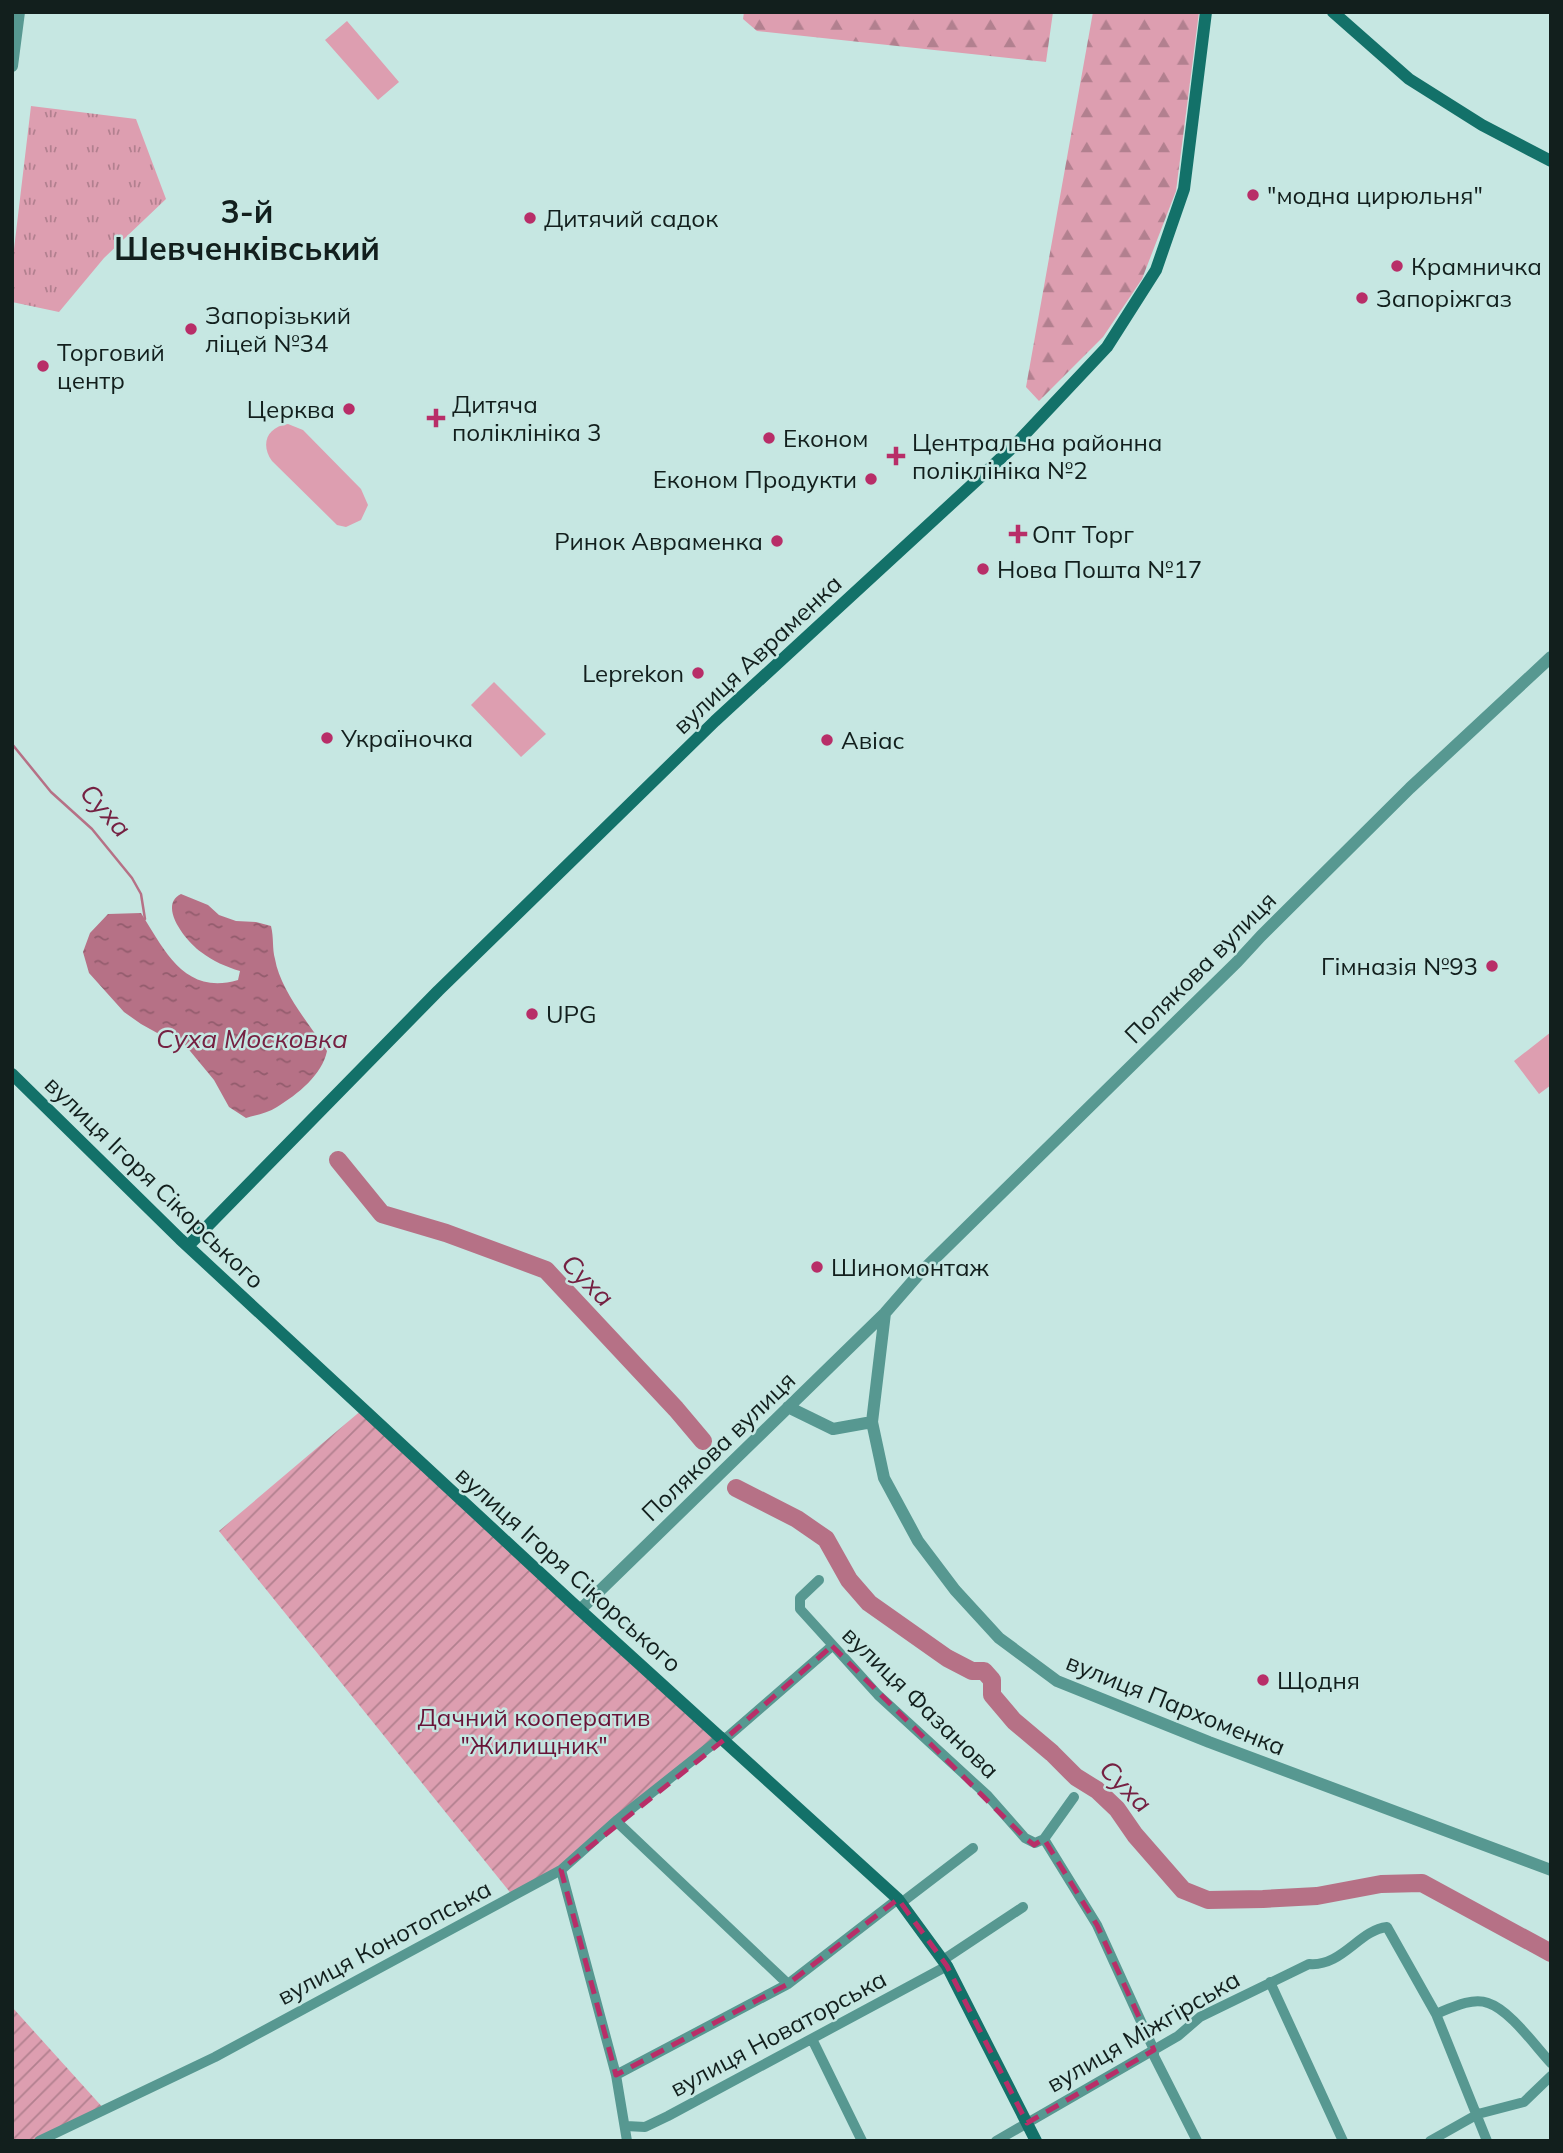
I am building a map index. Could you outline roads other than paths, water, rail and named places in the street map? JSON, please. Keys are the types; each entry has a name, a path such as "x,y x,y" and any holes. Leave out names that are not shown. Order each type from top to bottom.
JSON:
{"main road":[{"name":"вулиця Авраменка","path":"188,1246 447,982 715,721 1013,447 1107,347 1156,270 1184,189 1206,12"},
{"path":"1333,12 1409,79 1482,125 1551,161"},
{"name":"вулиця Ігоря Сікорського","path":"12,1074 188,1246 580,1610 899,1901 945,1963 1035,2141"}],"street":[{"path":"12,66 19,12"},
{"name":"Полякова вулиця","path":"580,1610 885,1313 919,1273 1237,962 1410,788 1551,657"},
{"path":"788,1407 833,1429 872,1422 885,1313"},
{"name":"вулиця Пархоменка","path":"872,1422 884,1478 918,1541 955,1590 999,1638 1057,1681 1209,1742 1551,1870"},
{"name":"вулиця Фазанова","path":"819,1580 800,1598 799,1604 800,1609 832,1646 878,1695 988,1796 1025,1838 1035,1843 1044,1839"},
{"name":"вулиця Конотопська","path":"39,2141 215,2057 561,1870 616,1821 723,1738 832,1646"},
{"path":"1074,1797 1044,1839 1097,1925 1154,2050 1154,2056 1197,2141"},
{"path":"616,1821 788,1984"},
{"name":"вулиця Новаторська","path":"616,2075 788,1984 972,1848"},
{"path":"561,1870 616,2075 627,2141"},
{"name":"вулиця Новаторська","path":"626,2126 645,2127 812,2039 945,1963 1023,1907"},
{"name":"вулиця Міжгірська","path":"996,2141 1178,2036 1200,2017 1309,1964 1321,1965 1351,1949 1377,1928 1387,1927 1436,2014"},
{"path":"1270,1982 1343,2141"},
{"path":"1487,2141 1436,2014 1463,2004 1488,2003 1509,2017 1551,2063"},
{"path":"812,2039 862,2141"},
{"path":"1430,2141 1478,2114 1524,2102 1551,2076"}],"water":[{"name":"Суха Московка","path":"181,894 208,905 219,915 236,921 271,926 274,955 283,983 296,1007 327,1051 315,1076 293,1096 270,1111 246,1118 229,1107 214,1080 176,1034 159,1034 141,1024 124,1012 89,973 83,952 90,933 108,914 141,913 168,954 190,975 203,981 219,983 238,980 240,971 206,955 182,932 172,907 174,900"}],"waterway":[{"name":"Суха","path":"12,744 51,792 92,829 132,878 141,894 145,919"},
{"name":"Суха","path":"338,1160 382,1214 446,1233 546,1270 703,1441"},
{"name":"Суха","path":"736,1488 797,1519 826,1539 849,1580 869,1603 947,1658 972,1671 984,1671 992,1680 992,1695 1014,1721 1076,1777 1097,1790 1117,1809 1135,1835 1183,1890 1208,1900 1263,1899 1317,1896 1381,1884 1422,1883 1551,1953"}],"place":[{"name":"\"модна цирюльня\"","path":"1253,195"},
{"name":"Дитячий садок","path":"530,218"},
{"name":"Крамничка","path":"1397,266"},
{"name":"Запоріжгаз","path":"1362,298"},
{"name":"Запорізький ліцей №34","path":"191,329"},
{"name":"Торговий центр","path":"43,366"},
{"name":"Церква","path":"349,409"},
{"name":"Дитяча поліклініка 3","path":"436,418"},
{"name":"Економ","path":"769,438"},
{"name":"Центральна районна поліклініка №2","path":"896,456"},
{"name":"Економ Продукти","path":"871,479"},
{"name":"Опт Торг","path":"1018,534"},
{"name":"Ринок Авраменка","path":"777,541"},
{"name":"Нова Пошта №17","path":"983,569"},
{"name":"Leprekon","path":"698,673"},
{"name":"Україночка","path":"327,738"},
{"name":"Авіас","path":"827,740"},
{"name":"Гімназія №93","path":"1492,966"},
{"name":"UPG","path":"532,1014"},
{"name":"Шиномонтаж","path":"817,1267"},
{"name":"Щодня","path":"1263,1680"}],"district":[{"name":"3-й Шевченківський","path":"247,230"}],"park label":[{"name":"Дачний кооператив \"Жилищник\"","path":"534,1731"}]}
